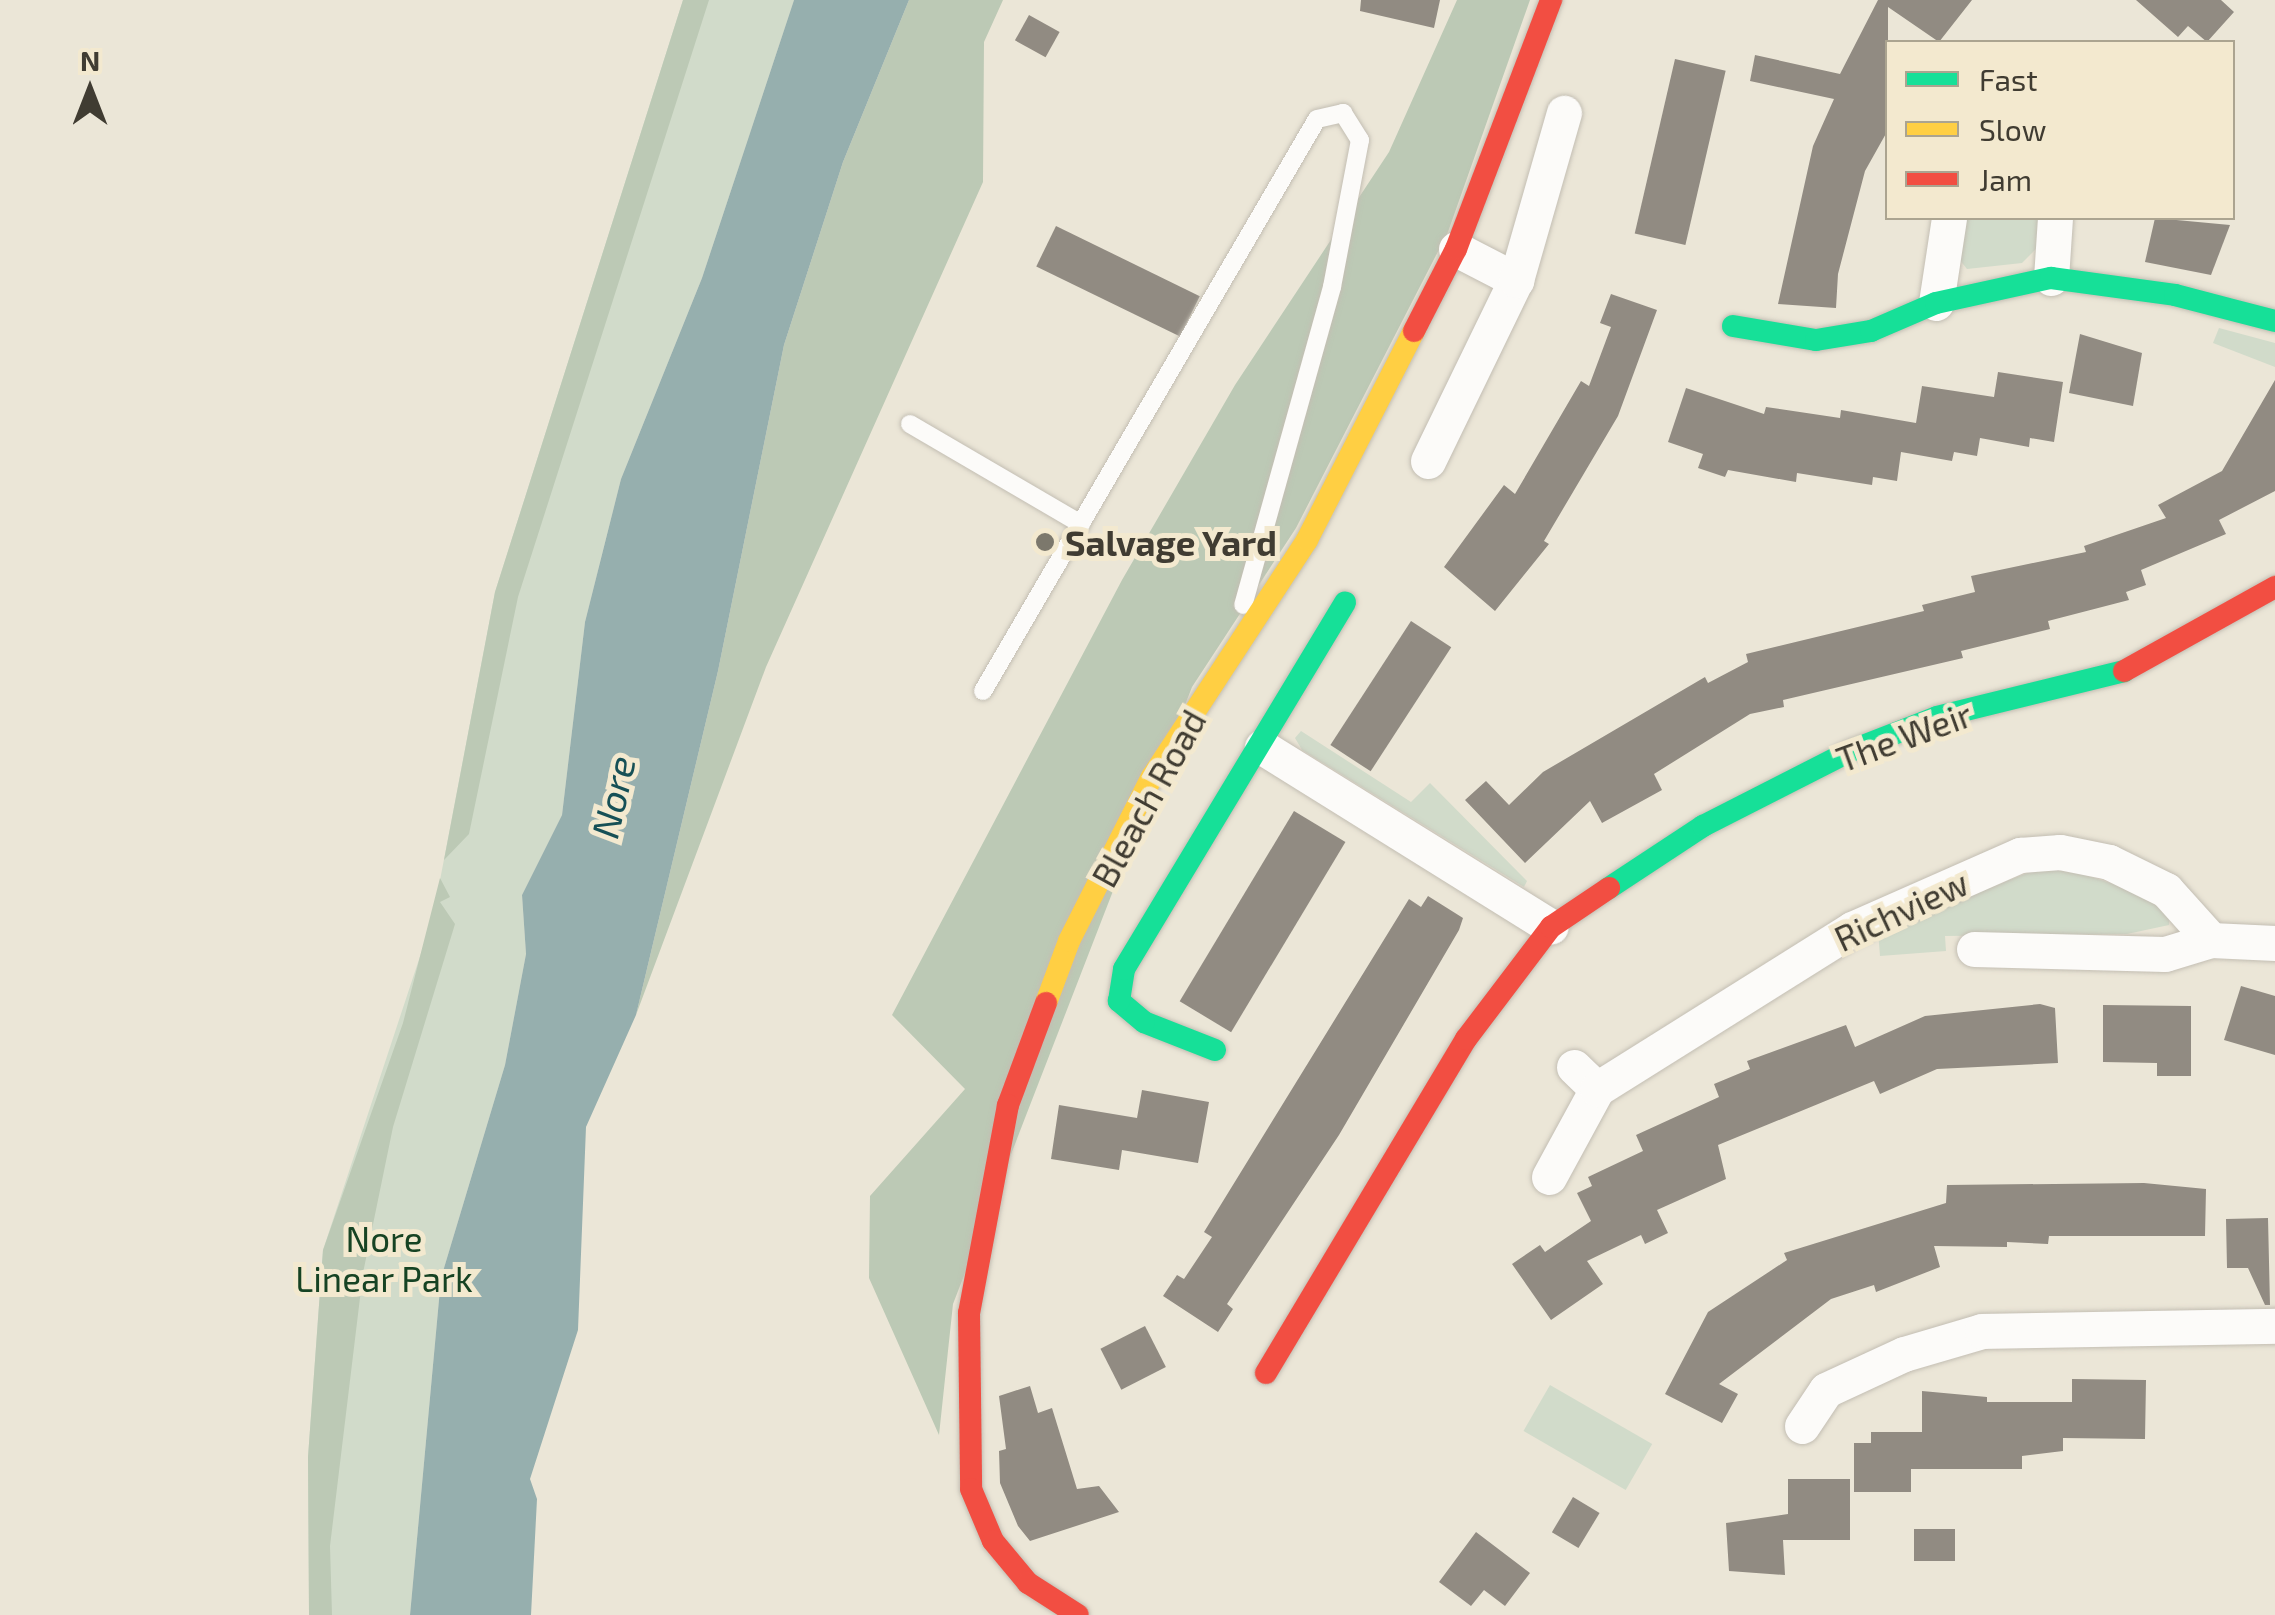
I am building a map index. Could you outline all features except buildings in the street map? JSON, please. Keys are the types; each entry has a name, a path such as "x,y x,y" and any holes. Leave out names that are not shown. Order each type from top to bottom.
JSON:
{"street":[{"name":"Bleach Road","path":"1078,1615 1028,1583 993,1541 971,1489 969,1313 981,1222 1008,1105 1069,942 1152,777 1307,540 1456,249 1551,0"},
{"path":"1428,461 1516,280 1564,113"},
{"path":"1936,303 1949,220"},
{"path":"2050,278 2054,220"},
{"path":"1456,249 1516,280"},
{"path":"1733,326 1816,340 1870,330 1936,303 2050,278 2175,295 2275,321"},
{"name":"The Weir","path":"1266,1373 1466,1039 1551,927 1703,826 1850,751 1937,717 2130,668 2275,587"},
{"path":"1215,1050 1144,1022 1120,1001 1124,969 1262,747 1345,603"},
{"path":"1262,747 1551,927"},
{"name":"Richview","path":"1549,1178 1585,1078 1852,929 2020,856 2060,852 2109,862 2166,890 2212,940"},
{"name":"Richview","path":"1974,948 2165,954 2212,940 2275,942"},
{"path":"1802,1426 1826,1390 1904,1354 1982,1331 2275,1326"}],"lane":[{"path":"983,691 1316,119 1343,113 1360,140 1332,287 1230,659"},
{"path":"910,424 1081,524"}],"green space":[{"name":"Nore Linear Park","path":"683,0 794,0 702,278 621,479 585,622 562,815 522,895 526,954 505,1065 441,1278 410,1615 309,1615 308,1457 323,1250 433,917 495,592"},
{"path":"683,0 709,0 518,597 469,834 444,860 495,592"},
{"path":"909,0 1003,0 984,42 983,182 766,667 636,1015 718,671 784,345 843,162"},
{"path":"1457,0 1530,0 1448,232 1296,528 1192,687 953,1304 939,1435 869,1278 870,1196 965,1089 892,1015 1122,580 1235,385 1389,152"},
{"path":"1964,220 2040,220 2037,248 2022,263 1967,269 1955,254"},
{"path":"2219,328 2275,343 2275,367 2213,343"},
{"path":"1301,731 1411,802 1430,783 1527,881 1524,887 1302,750 1295,738"},
{"path":"2051,864 2135,891 2169,914 2169,925 2127,934 1945,936 1946,951 1880,956 1878,931"},
{"path":"440,878 450,897 440,902 455,924 393,1127 363,1273 330,1546 332,1615 309,1615 308,1457 323,1250 403,1023"},
{"path":"1550,1385 1652,1444 1626,1490 1524,1431"}],"water":[{"name":"Nore","path":"794,0 909,0 843,162 784,345 718,671 636,1015 586,1127 578,1330 530,1479 537,1499 531,1615 410,1615 441,1278 505,1065 526,954 522,895 562,815 585,622 621,479 702,278"}],"traffic: fast":[{"path":"1733,326 1816,340 1871,331 1936,303 2051,278 2175,295 2275,321"},
{"path":"1215,1050 1144,1022 1119,1001 1124,969 1345,603"},
{"path":"1609,888 1703,826 1850,751 1937,717 2124,671"}],"traffic: slow":[{"path":"1046,1003 1069,941 1152,777 1307,540 1414,331"}],"traffic: jam":[{"path":"1414,331 1456,249 1551,0"},
{"path":"2124,671 2275,587"},
{"path":"1266,1373 1466,1039 1551,927 1609,888"},
{"path":"1046,1003 1008,1105 969,1313 971,1489 993,1541 1028,1583 1078,1615"}],"place":[{"name":"Salvage Yard","path":"1045,542"}]}
